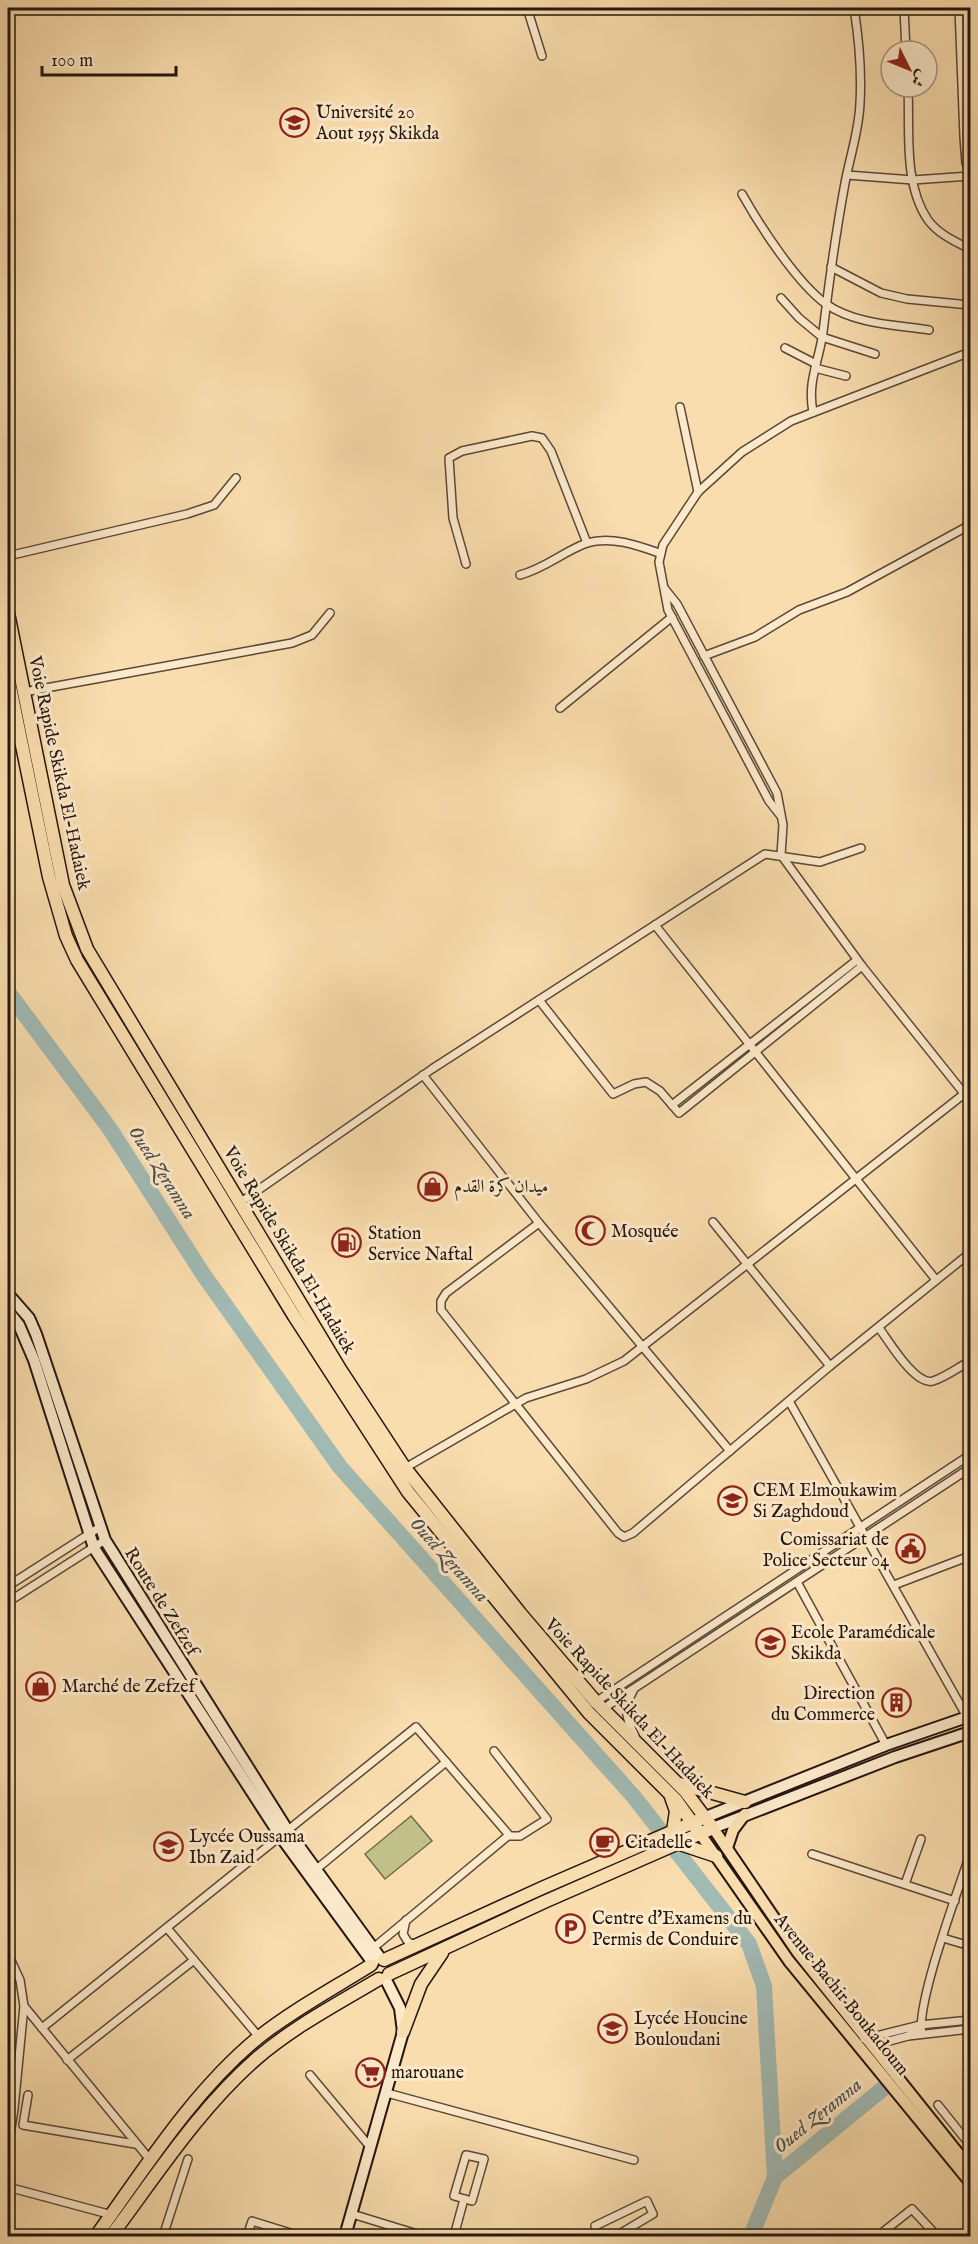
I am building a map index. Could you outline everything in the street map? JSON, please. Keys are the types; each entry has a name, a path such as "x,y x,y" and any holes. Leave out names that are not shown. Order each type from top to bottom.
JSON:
{"highway":[{"name":"Voie Rapide Skikda El-Hadaiek","path":"8,613 63,885 87,949 340,1369 405,1468 512,1604 600,1705 677,1783 706,1817"},
{"name":"Voie Rapide Skikda El-Hadaiek","path":"8,677 49,877 66,936 77,960 229,1210 408,1492 589,1713 667,1791 693,1823"},
{"path":"677,1783 745,1808"},
{"path":"667,1791 675,1811 673,1831"},
{"path":"96,2236 207,2089 231,2062 259,2037 375,1959 419,1946 542,1888 706,1817"},
{"name":"Avenue Bachir Boukadoum","path":"706,1817 713,1828"},
{"name":"Avenue Bachir Boukadoum","path":"693,1823 701,1835"},
{"path":"111,2236 206,2112 256,2059 297,2028 384,1977 544,1902 713,1828"},
{"path":"680,1844 716,1856"},
{"path":"403,2032 426,1975 449,1947"},
{"path":"375,1959 389,1964 384,1977"},
{"path":"375,1959 372,1974 384,1977"}],"main road":[{"name":"Route de Zefzef","path":"8,1294 29,1318 36,1334 105,1540 284,1834"},
{"name":"Route de Zefzef","path":"8,1311 20,1325 34,1360 94,1548 284,1834 375,1959"},
{"path":"713,1828 745,1808 886,1745 969,1719"},
{"path":"706,1817 745,1808 970,1732"},
{"path":"727,1848 733,1830 745,1808"},
{"name":"Avenue Bachir Boukadoum","path":"713,1828 792,1945 858,2028 867,2046 970,2182"},
{"name":"Avenue Bachir Boukadoum","path":"701,1835 789,1961 867,2046 970,2168"},
{"path":"345,2236 403,2032 400,2008 384,1977"}],"street":[{"path":"527,8 542,56"},
{"path":"813,412 810,383 822,337 847,175 856,145 861,55 854,8"},
{"path":"904,8 905,39"},
{"path":"847,175 913,180 970,176 966,163 964,137 959,8"},
{"path":"909,99 913,180 928,220 936,230 970,249"},
{"path":"742,194 759,223 803,280 826,304 876,323 929,330"},
{"path":"831,267 881,293 907,299 970,305"},
{"path":"781,298 822,337 875,354"},
{"path":"785,348 816,366 846,376"},
{"path":"780,815 769,801 672,617 663,586 659,553 677,521 698,492 742,452 767,434 813,412 970,352"},
{"path":"680,407 698,492"},
{"path":"465,564 453,518 449,458 462,451 532,436 542,438 551,451 587,543"},
{"path":"8,556 187,514 214,505 236,478"},
{"path":"704,656 755,637 799,610 847,592 970,525"},
{"path":"520,575 540,570 587,543 626,541 659,553"},
{"path":"663,586 677,604 777,794 783,825 781,855 860,963 970,1101"},
{"path":"24,692 292,643 312,635 330,613"},
{"path":"560,708 672,617"},
{"path":"229,1210 423,1075 765,854 820,862 861,848"},
{"path":"655,925 936,1280"},
{"path":"672,1105 860,963"},
{"path":"539,1000 613,1094 634,1084 646,1082 660,1091 679,1113 756,1052 860,963"},
{"path":"423,1075 539,1222 730,1451"},
{"path":"405,1468 516,1403 547,1389 599,1374 644,1348 964,1094"},
{"path":"539,1222 446,1293 441,1305 443,1314 618,1533 624,1537 633,1533 830,1366 970,1253"},
{"path":"713,1222 830,1366"},
{"path":"879,1328 914,1374 923,1381 934,1380 970,1361"},
{"path":"789,1401 969,1719"},
{"path":"589,1713 970,1455"},
{"path":"600,1705 635,1688 970,1468"},
{"path":"8,1586 100,1527"},
{"path":"8,1602 105,1540"},
{"path":"894,1586 970,1556"},
{"path":"797,1582 886,1745"},
{"path":"635,1688 625,1709 626,1719 639,1744"},
{"path":"42,2028 416,1727 508,1836"},
{"path":"375,1959 406,1920 508,1836 520,1836 547,1819 494,1751"},
{"path":"312,1872 446,1762"},
{"path":"905,1884 921,1839"},
{"path":"812,1854 955,1900"},
{"path":"922,2034 920,2025 943,1938 970,1854"},
{"path":"406,1920 403,1934 408,1942 419,1946"},
{"path":"167,1928 259,2037"},
{"path":"943,1938 970,1946"},
{"path":"8,1954 20,1980 24,2006 8,2147"},
{"path":"67,2060 194,1960"},
{"path":"24,2006 151,2161"},
{"path":"867,2046 883,2034 920,2025 970,2020"},
{"path":"908,2036 920,2025"},
{"path":"858,2028 883,2034"},
{"path":"867,2046 880,2048 886,2042 908,2036 970,2029"},
{"path":"310,2075 371,2148"},
{"path":"387,2093 634,2160"},
{"path":"28,2095 23,2125 135,2144"},
{"path":"938,2105 970,2145"},
{"path":"466,2155 484,2159 472,2201 464,2199 454,2196 466,2155"},
{"path":"163,2236 188,2159"},
{"path":"8,2187 112,2215"},
{"path":"454,2236 464,2199"},
{"path":"595,2226 647,2201 653,2214 616,2236"},
{"path":"878,2236 912,2209 937,2236"},
{"path":"352,2214 424,2236"},
{"path":"247,2236 252,2221 300,2236"}],"shaded area":[{"path":"411,1816 432,1841 385,1879 365,1854"}],"waterway":[{"name":"Oued Zeramna","path":"8,992 110,1129 203,1274 340,1467 634,1797 749,1944 764,1986 775,2177"},
{"name":"Oued Zeramna","path":"751,2236 775,2177 885,2087"}],"place":[{"name":"Université 20 Aout 1955 Skikda","path":"295,122"},
{"name":"ميدان كرة القدم","path":"433,1186"},
{"name":"Mosquée","path":"590,1231"},
{"name":"Station Service Naftal","path":"347,1243"},
{"name":"CEM Elmoukawim Si Zaghdoud","path":"732,1500"},
{"name":"Comissariat de Police Secteur 04","path":"910,1549"},
{"name":"Ecole Paramédicale Skikda","path":"770,1642"},
{"name":"Marché de Zefzef","path":"41,1686"},
{"name":"Direction du Commerce","path":"896,1703"},
{"name":"Citadelle","path":"604,1842"},
{"name":"Lycée Oussama Ibn Zaid","path":"168,1846"},
{"name":"Centre d'Examens du Permis de Conduire","path":"571,1928"},
{"name":"Lycée Houcine Bouloudani","path":"613,2028"},
{"name":"marouane","path":"370,2072"}]}
